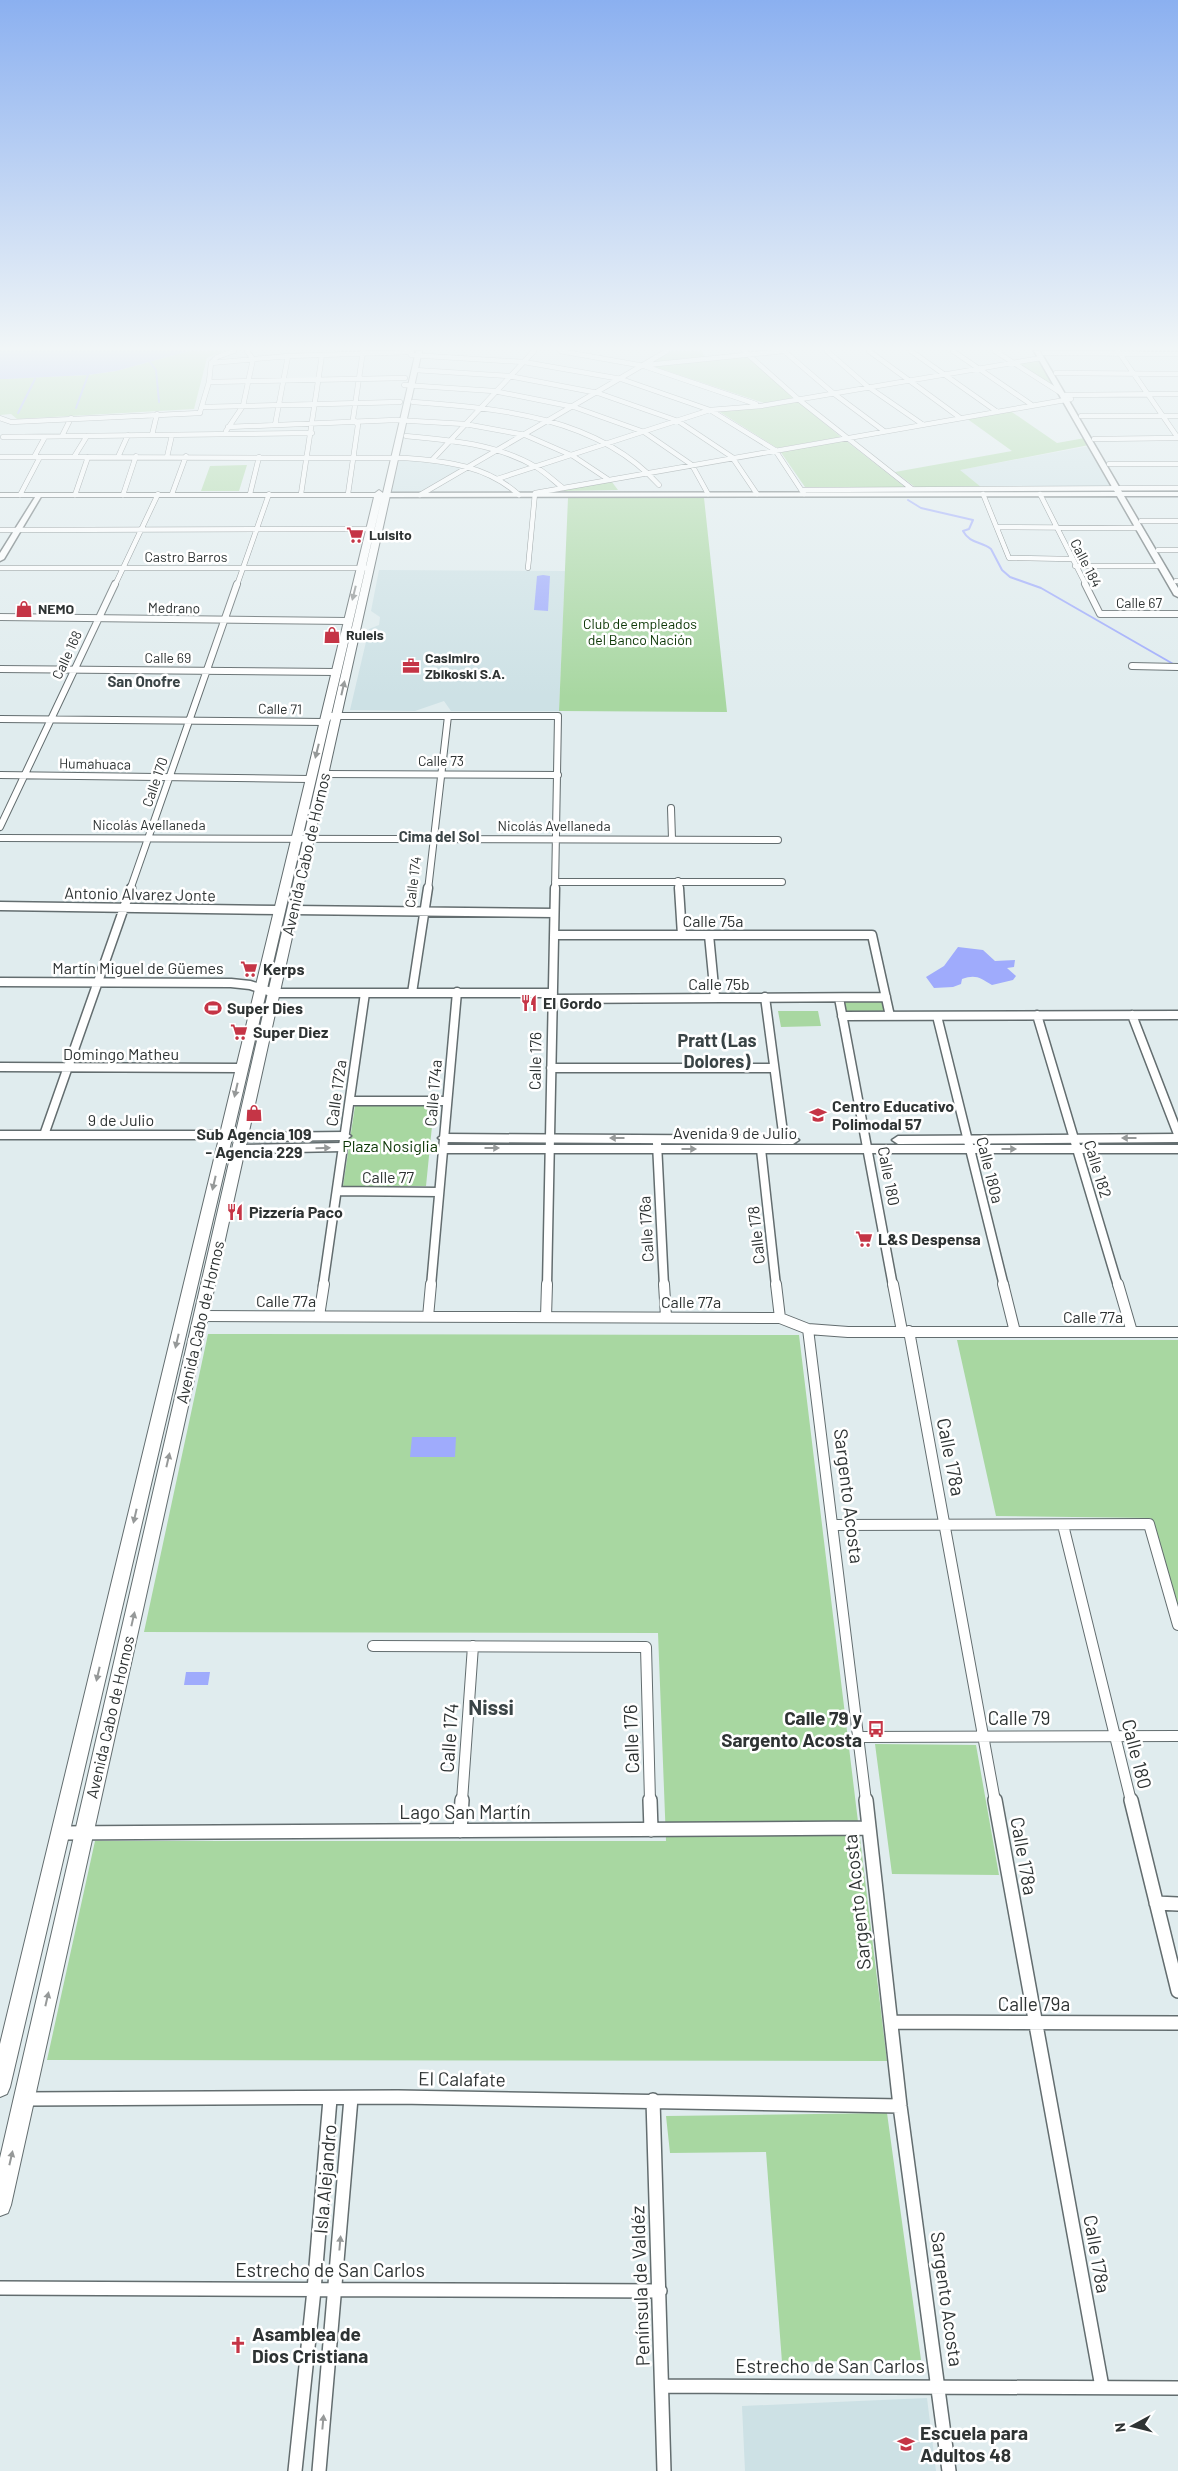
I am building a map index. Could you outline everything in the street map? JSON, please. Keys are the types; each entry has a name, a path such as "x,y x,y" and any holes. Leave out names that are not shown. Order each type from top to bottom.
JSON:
{"main road":[{"name":"Avenida Cabo de Hornos","path":"0,2087 60,1834 274,993 372,568 386,466"},
{"name":"Avenida Cabo de Hornos","path":"0,2205 201,1316 237,1139 241,1068 369,529 393,466"},
{"path":"1107,466 1178,595"},
{"path":"1110,466 1122,491"},
{"path":"0,495 757,494 803,492 1040,494 1122,491 1178,494"},
{"path":"0,559 39,495"},
{"path":"1140,524 1177,582"},
{"name":"Avenida 9 de Julio","path":"1075,1144 1178,1138"},
{"path":"237,1139 344,1142"},
{"name":"Avenida 9 de Julio","path":"443,1143 657,1143 784,1140 867,1145"},
{"name":"Avenida 9 de Julio","path":"657,1143 762,1149 867,1145 1075,1144 1178,1149"}],"street":[{"path":"20,495 33,466"},
{"path":"75,495 85,466"},
{"path":"123,495 133,466"},
{"path":"172,494 182,466"},
{"path":"250,494 257,466"},
{"path":"301,494 306,466"},
{"path":"348,494 353,466"},
{"path":"465,466 498,479 519,494"},
{"path":"588,466 609,480"},
{"path":"640,466 650,473 659,485"},
{"path":"528,568 533,494 685,466"},
{"path":"693,466 708,494"},
{"path":"738,466 757,494"},
{"path":"786,466 803,492 912,489 1122,491 1178,488"},
{"path":"883,466 919,494"},
{"path":"420,495 469,467"},
{"path":"498,479 536,467 563,488"},
{"name":"Calle 168","path":"0,827 158,494"},
{"name":"Calle 170","path":"44,1135 269,494"},
{"path":"984,494 1009,558 1072,559"},
{"name":"Calle 184","path":"1040,494 1100,614"},
{"path":"997,527 1056,527 1178,521"},
{"path":"0,530 369,529"},
{"path":"1158,550 1178,550"},
{"path":"1075,566 1161,566"},
{"name":"Castro Barros","path":"0,568 372,568"},
{"name":"Calle 67","path":"1100,614 1178,614"},
{"name":"Medrano","path":"0,617 347,621"},
{"path":"1132,666 1175,666"},
{"name":"Calle 69","path":"0,669 335,672"},
{"name":"Calle 71","path":"0,719 324,722 330,716 558,716"},
{"name":"Calle 174","path":"412,992 425,911 448,716"},
{"name":"Calle 176","path":"546,1317 558,716"},
{"name":"Calle 73","path":"324,774 558,775"},
{"name":"Humahuaca","path":"0,775 310,780"},
{"path":"670,808 672,839"},
{"name":"Nicolás Avellaneda","path":"0,838 778,840"},
{"path":"678,881 682,935"},
{"path":"555,882 782,882"},
{"name":"Antonio Alvarez Jonte","path":"0,906 279,910"},
{"path":"293,910 554,913"},
{"name":"Calle 75a","path":"554,935 872,934 886,997"},
{"path":"709,935 714,997"},
{"path":"0,992 2,982"},
{"name":"Martín Miguel de Güemes","path":"2,982 231,983 260,988 274,993"},
{"name":"Calle 75b","path":"274,993 456,992 552,996 886,997"},
{"name":"Calle 174a","path":"428,1317 456,992"},
{"name":"Calle 172a","path":"319,1316 365,993"},
{"path":"765,997 784,1140"},
{"path":"886,997 890,1016"},
{"name":"Calle 180","path":"839,998 905,1331"},
{"name":"Calle 182","path":"1037,1015 1132,1332"},
{"path":"1132,1015 1178,1134"},
{"path":"842,1016 1178,1015"},
{"name":"Calle 180a","path":"937,1016 1015,1332"},
{"name":"Domingo Matheu","path":"0,1067 241,1068"},
{"path":"551,1068 774,1068"},
{"path":"350,1101 447,1101"},
{"name":"9 de Julio","path":"0,1135 237,1139"},
{"name":"Calle 176a","path":"657,1143 666,1317"},
{"name":"Calle 178","path":"762,1149 780,1318"},
{"name":"Calle 77","path":"337,1192 439,1192"},
{"name":"Calle 77a","path":"201,1316 780,1318 808,1329 848,1332 1178,1332"},
{"name":"Sargento Acosta","path":"808,1329 859,1737 900,2106 949,2471"},
{"name":"Calle 178a","path":"905,1331 945,1525 1102,2387"},
{"name":"Calle 180","path":"1063,1524 1178,1991"},
{"path":"832,1525 1149,1524 1178,1626"},
{"path":"373,1646 473,1646"},
{"name":"Calle 174","path":"460,1831 473,1646"},
{"name":"Calle 176","path":"473,1646 646,1647 651,1830"},
{"name":"Calle 79","path":"859,1737 1178,1736"},
{"name":"Lago San Martín","path":"60,1834 869,1828"},
{"path":"1156,1903 1178,1904"},
{"name":"Calle 79a","path":"890,2022 1178,2023"},
{"name":"El Calafate","path":"24,2100 351,2098 653,2100 900,2106"},
{"name":"Isla Alejandro","path":"319,2471 336,2291 351,2098"},
{"name":"Isla Alejandro","path":"295,2471 314,2290 330,2099"},
{"name":"Península de Valdéz","path":"653,2100 663,2386 664,2471"},
{"name":"Estrecho de San Carlos","path":"0,2288 660,2291"},
{"name":"Estrecho de San Carlos","path":"663,2386 1178,2388"}],"shaded area":[{"path":"398,466 469,467 423,493 391,492"},
{"path":"979,466 1102,466 1114,487 981,487 959,470"},
{"path":"379,570 565,571 559,711 451,711 444,701 415,711 350,710 369,629 379,625 380,617 371,611"},
{"path":"927,2398 936,2471 745,2471 742,2406"}],"green space":[{"path":"210,466 247,466 239,491 201,491"},
{"path":"791,466 879,466 905,487 805,487"},
{"path":"927,466 979,466 960,470 981,487 915,487 895,472"},
{"path":"612,482 618,490 563,491 562,489"},
{"name":"Club de empleados del Banco Nación","path":"568,498 704,498 727,712 559,711"},
{"path":"844,999 882,999 886,1013 847,1013"},
{"path":"778,1011 818,1011 821,1026 781,1027"},
{"name":"Plaza Nosiglia","path":"355,1106 434,1106 426,1186 343,1186"},
{"path":"208,1334 799,1335 887,2061 47,2060 95,1841 666,1841 658,1633 144,1632"},
{"path":"957,1340 1178,1340 1178,1617 1151,1518 996,1516"},
{"path":"875,1744 976,1745 999,1875 892,1874"},
{"path":"887,2113 921,2360 782,2362 766,2152 670,2153 666,2116"}],"water":[{"path":"537,576 550,576 548,611 534,610"},
{"path":"958,947 983,950 995,961 1015,960 1014,967 1007,968 1016,976 1013,980 992,985 981,979 971,977 962,979 961,984 953,987 934,988 926,977 944,966"},
{"path":"412,1437 456,1437 455,1457 410,1457"},
{"path":"186,1672 210,1672 208,1685 184,1685"}],"waterway":[{"path":"908,500 921,508 973,520 969,529 963,531 972,540 991,549 1002,570 1010,577 1041,588 1175,665"}],"place":[{"name":"Luisito","path":"355,535"},
{"name":"NEMO","path":"24,609"},
{"name":"Ruleis","path":"332,635"},
{"name":"Casimiro Zbikoski S.A.","path":"411,666"},
{"name":"Kerps","path":"249,969"},
{"name":"El Gordo","path":"529,1003"},
{"name":"Super Dies","path":"213,1008"},
{"name":"Super Diez","path":"239,1032"},
{"name":"Sub Agencia 109 - Agencia 229","path":"254,1113"},
{"name":"Centro Educativo Polimodal 57","path":"818,1115"},
{"name":"Pizzería Paco","path":"235,1212"},
{"name":"L&S Despensa","path":"864,1239"},
{"name":"Calle 79 y Sargento Acosta","path":"876,1729"},
{"name":"Asamblea de Dios Cristiana","path":"238,2345"},
{"name":"Escuela para Adultos 48","path":"906,2444"}],"district":[{"name":"San Onofre","path":"144,682"},
{"name":"Cima del Sol","path":"439,837"},
{"name":"Pratt (Las Dolores)","path":"717,1051"},
{"name":"Nissi","path":"491,1708"}]}
